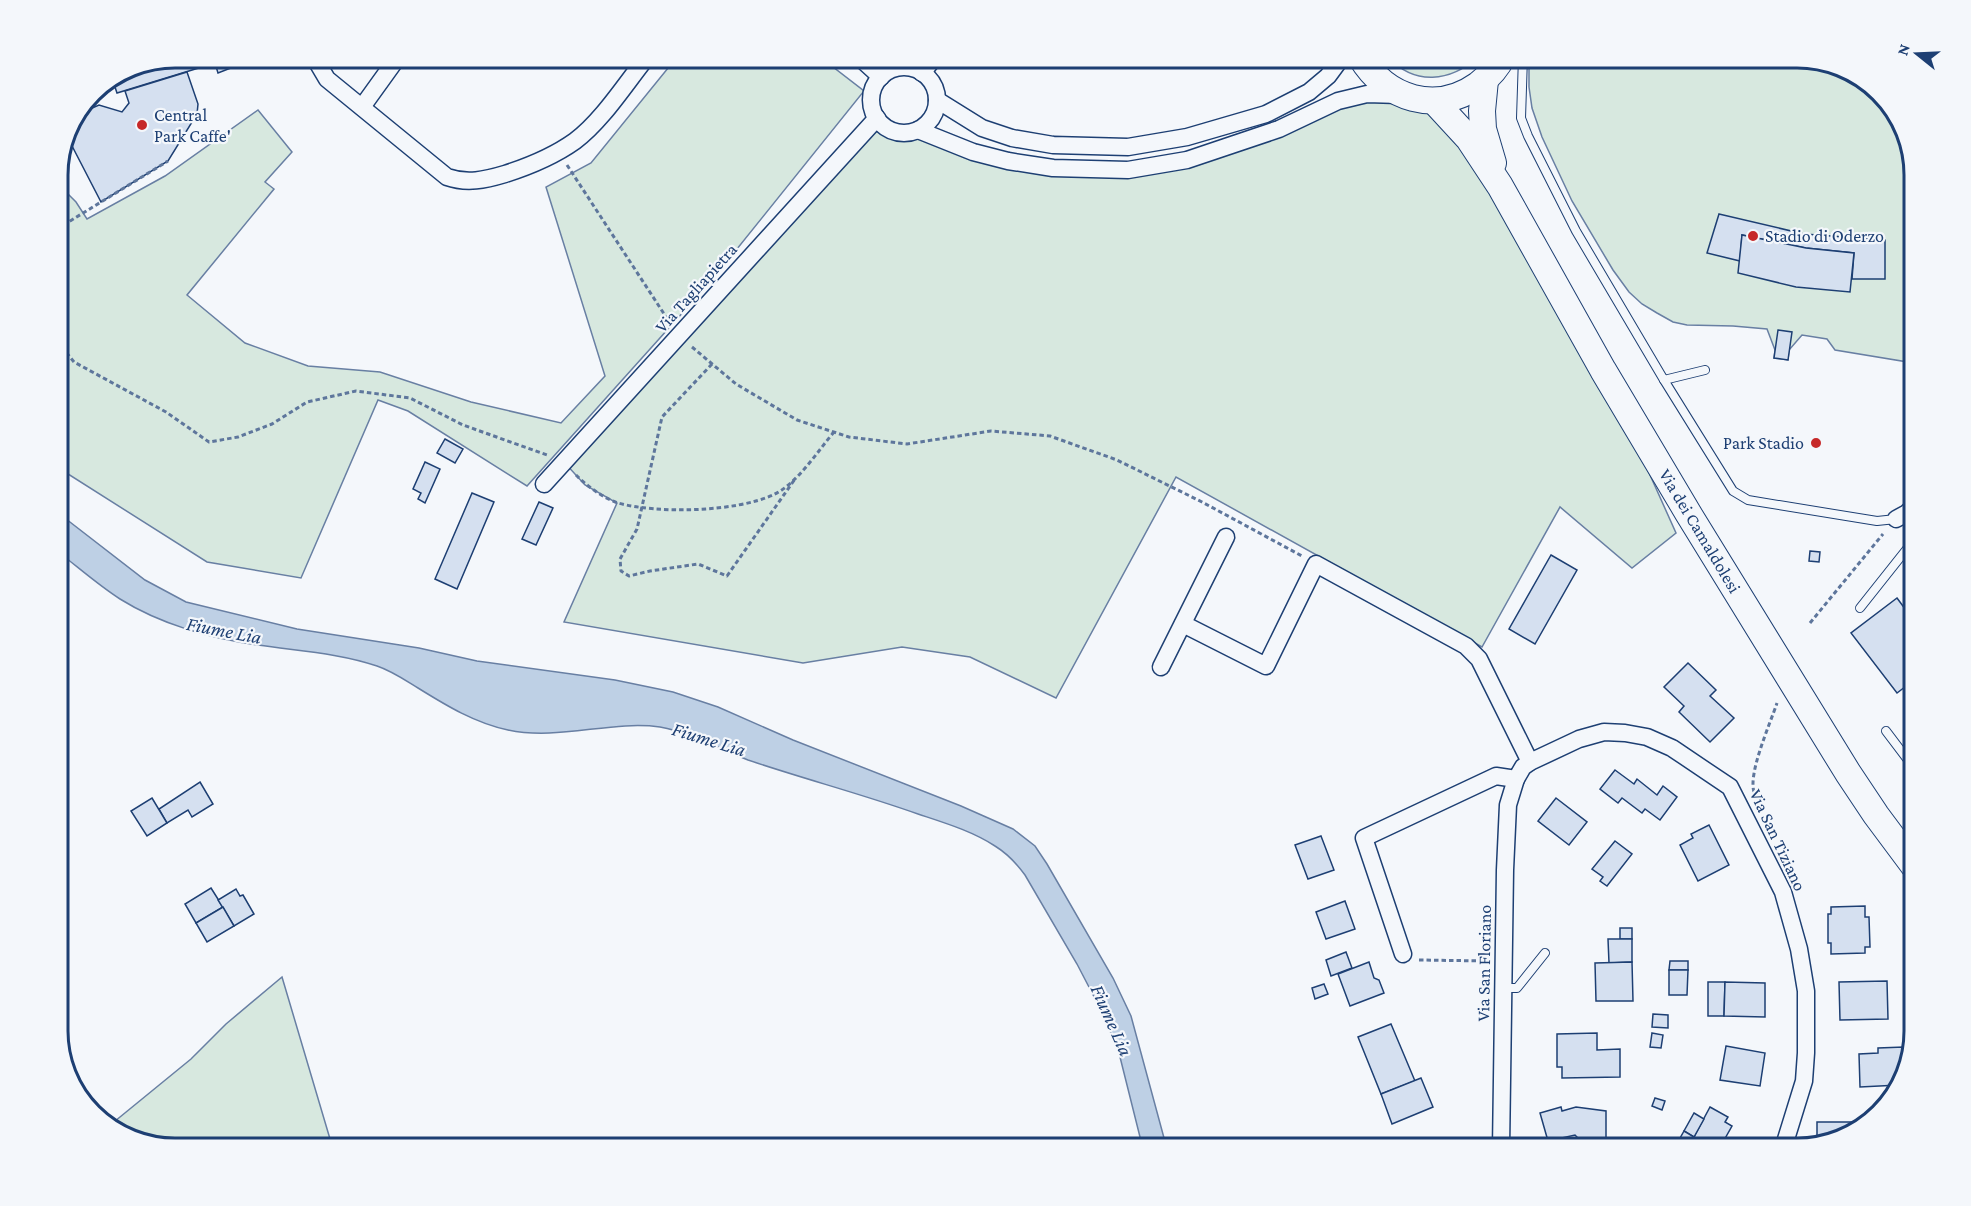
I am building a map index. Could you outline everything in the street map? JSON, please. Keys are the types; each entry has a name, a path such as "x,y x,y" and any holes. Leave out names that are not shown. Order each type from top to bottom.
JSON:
{"main road":[{"path":"1368,68 1384,85 1403,95 1418,100 1434,101 1452,98 1470,91 1485,80 1494,68"},
{"name":"Via dei Camaldolesi","path":"1485,80 1482,111 1484,129 1500,186"},
{"name":"Via dei Camaldolesi","path":"1434,101 1468,139 1500,186 1603,370 1688,513 1848,773 1904,852"}],"street":[{"path":"320,68 327,79 447,177 457,181 487,179 526,168 558,152 577,140 594,124 638,68"},
{"path":"362,107 390,68"},
{"path":"871,68 881,77"},
{"path":"922,73 926,68"},
{"path":"937,100 981,128 1012,138 1053,145 1128,147 1187,138 1266,114 1309,92 1334,68"},
{"path":"896,69 914,69 922,73 930,80 935,90 937,100 932,118 918,130 909,133 892,131 884,127 876,118 872,108 875,86 881,77 896,69"},
{"path":"918,130 973,152 1008,161 1053,168 1128,170 1187,160 1279,129 1338,101 1367,94 1403,95"},
{"name":"Via Tagliapietra","path":"544,484 876,118"},
{"path":"1896,519 1903,515"},
{"path":"1161,668 1226,537"},
{"path":"1183,624 1266,666 1316,564 1472,651 1479,659 1530,762"},
{"name":"Via San Tiziano","path":"1516,779 1523,767 1530,762 1579,739 1604,732 1647,737 1672,748 1730,787 1784,892 1799,949 1806,991 1804,1081 1786,1138"},
{"path":"1403,954 1364,838 1496,776 1516,779"},
{"name":"Via San Floriano","path":"1501,1138 1508,805 1516,779"}],"lane":[{"path":"1523,68 1521,118 1528,136 1576,231 1733,491 1748,500 1877,521 1896,519"},
{"path":"1664,380 1705,370"},
{"path":"1860,608 1903,553"},
{"path":"1886,731 1904,754"},
{"path":"1503,988 1517,988 1545,953"}],"path":[{"path":"558,152 678,336 736,384 797,420 849,437 907,444 991,431 1050,436 1117,460 1202,502 1316,564"},
{"path":"68,222 168,161"},
{"path":"68,355 74,362 166,412 209,442 238,437 272,424 308,402 356,391 410,398 463,425 564,462 585,485 617,502 691,510 740,504 774,495 798,476"},
{"path":"712,364 662,417 637,529 620,559 621,571 629,576 698,564 727,576 798,476 834,432"},
{"path":"1810,623 1896,519"},
{"path":"1755,798 1752,787 1753,774 1777,704"},
{"path":"1403,954 1418,960 1503,962"}],"shaded area":[{"path":"668,68 834,68 864,91 712,280 527,486 408,411 378,400 301,578 207,562 68,474 68,194 87,219 165,176 258,110 292,152 265,182 274,189 187,295 245,343 308,366 380,372 471,402 561,423 605,376 546,187 591,163"},
{"path":"1401,68 1462,68 1444,76 1421,76"},
{"name":"Stadio di Oderzo","path":"1529,68 1810,68 1837,76 1862,90 1885,115 1898,140 1901,154 1903,168 1903,361 1835,350 1827,339 1802,335 1789,350 1788,360 1774,358 1775,350 1767,329 1687,325 1673,322 1642,304 1629,292 1613,270 1572,201 1542,137 1532,108"},
{"path":"1338,101 1434,101 1603,370 1676,533 1632,568 1560,507 1482,647 1176,477 1056,698 970,657 902,647 803,663 564,622 617,503 585,485 564,462 880,123 898,132 918,130 1053,168 1187,160"},
{"path":"282,977 330,1138 161,1138 134,1130 116,1120 191,1059 226,1024"}],"water":[{"name":"Fiume Lia","path":"68,520 145,580 186,602 297,629 419,648 477,661 615,680 673,692 718,707 793,740 961,806 1013,829 1035,846 1113,978 1131,1016 1164,1138 1140,1138 1119,1053 1104,1016 1077,964 1025,875 1000,849 986,841 938,821 748,760 671,729 623,726 566,732 527,733 496,727 462,713 388,670 377,666 333,655 223,639 187,629 136,608 96,582 68,560"}],"building":[{"path":"161,68 199,68 117,93 115,86 140,73"},
{"path":"216,68 231,68 218,73"},
{"path":"187,72 198,104 197,114 168,161 101,202 72,145 90,109 99,105 122,112 129,103 125,91"},
{"path":"1719,214 1804,234 1885,240 1885,279 1852,279 1854,253 1806,248 1742,235 1740,261 1707,253"},
{"path":"1742,235 1806,248 1854,253 1850,292 1796,287 1738,273"},
{"path":"1778,330 1792,332 1788,360 1774,358"},
{"path":"445,439 463,449 455,463 437,453"},
{"path":"425,462 440,469 425,503 418,499 421,493 413,489"},
{"path":"472,493 494,502 457,589 435,579"},
{"path":"539,502 553,508 536,545 522,539"},
{"path":"1810,551 1820,552 1819,562 1809,561"},
{"path":"1551,555 1577,570 1535,644 1509,629"},
{"path":"1897,598 1904,607 1904,688 1897,693 1851,633"},
{"path":"1688,663 1716,690 1710,696 1734,718 1710,742 1679,712 1684,706 1664,687"},
{"path":"1615,770 1634,784 1637,779 1657,795 1663,786 1677,797 1660,820 1645,809 1642,813 1622,798 1618,803 1600,789"},
{"path":"200,782 213,804 192,817 188,810 167,823 159,809"},
{"path":"152,798 167,823 147,836 131,811"},
{"path":"1556,798 1587,822 1569,845 1538,821"},
{"path":"1709,825 1729,865 1698,881 1680,845 1693,838 1691,834"},
{"path":"1321,836 1334,870 1308,879 1295,845"},
{"path":"1615,841 1632,854 1607,886 1600,881 1603,877 1592,869"},
{"path":"211,888 223,907 196,923 185,904"},
{"path":"236,889 240,896 243,895 254,914 234,926 218,900"},
{"path":"1345,901 1355,929 1326,939 1316,912"},
{"path":"1865,906 1865,917 1869,917 1870,947 1865,947 1865,953 1831,954 1831,943 1828,943 1828,914 1831,914 1831,907"},
{"path":"223,907 234,926 207,942 196,923"},
{"path":"1620,928 1632,928 1632,939 1620,939"},
{"path":"1608,939 1632,939 1632,962 1609,963"},
{"path":"1346,952 1352,968 1331,976 1326,960"},
{"path":"1670,961 1688,961 1688,970 1669,970"},
{"path":"1369,962 1374,978 1379,980 1384,993 1350,1006 1338,974"},
{"path":"1632,962 1633,1001 1596,1001 1595,963"},
{"path":"1669,970 1688,970 1687,995 1669,995"},
{"path":"1887,981 1888,1019 1840,1020 1839,982"},
{"path":"1708,982 1725,982 1724,1016 1708,1016"},
{"path":"1725,982 1765,983 1765,1017 1724,1016"},
{"path":"1324,984 1328,994 1315,999 1312,988"},
{"path":"1653,1014 1668,1015 1668,1028 1652,1027"},
{"path":"1391,1024 1415,1081 1381,1094 1358,1037"},
{"path":"1597,1033 1597,1050 1620,1049 1620,1077 1562,1078 1562,1067 1557,1067 1557,1034"},
{"path":"1652,1033 1663,1035 1661,1048 1650,1047"},
{"path":"1726,1046 1765,1053 1760,1086 1720,1080"},
{"path":"1903,1047 1889,1085 1860,1087 1859,1054 1878,1053 1878,1048"},
{"path":"1421,1078 1433,1107 1392,1124 1381,1094"},
{"path":"1655,1098 1665,1101 1662,1110 1652,1106"},
{"path":"1561,1107 1562,1111 1576,1107 1606,1111 1606,1138 1578,1138 1575,1135 1547,1138 1540,1113"},
{"path":"1710,1107 1728,1117 1725,1122 1732,1126 1725,1138 1694,1137"},
{"path":"1694,1113 1704,1119 1694,1137 1684,1131"},
{"path":"1817,1122 1852,1122 1837,1130 1817,1136"},
{"path":"1684,1131 1694,1137 1694,1138 1680,1138"}],"place":[{"name":"Central Park Caffe'","path":"142,125"},
{"name":"Stadio di Oderzo","path":"1753,236"},
{"name":"Park Stadio","path":"1816,443"}]}
